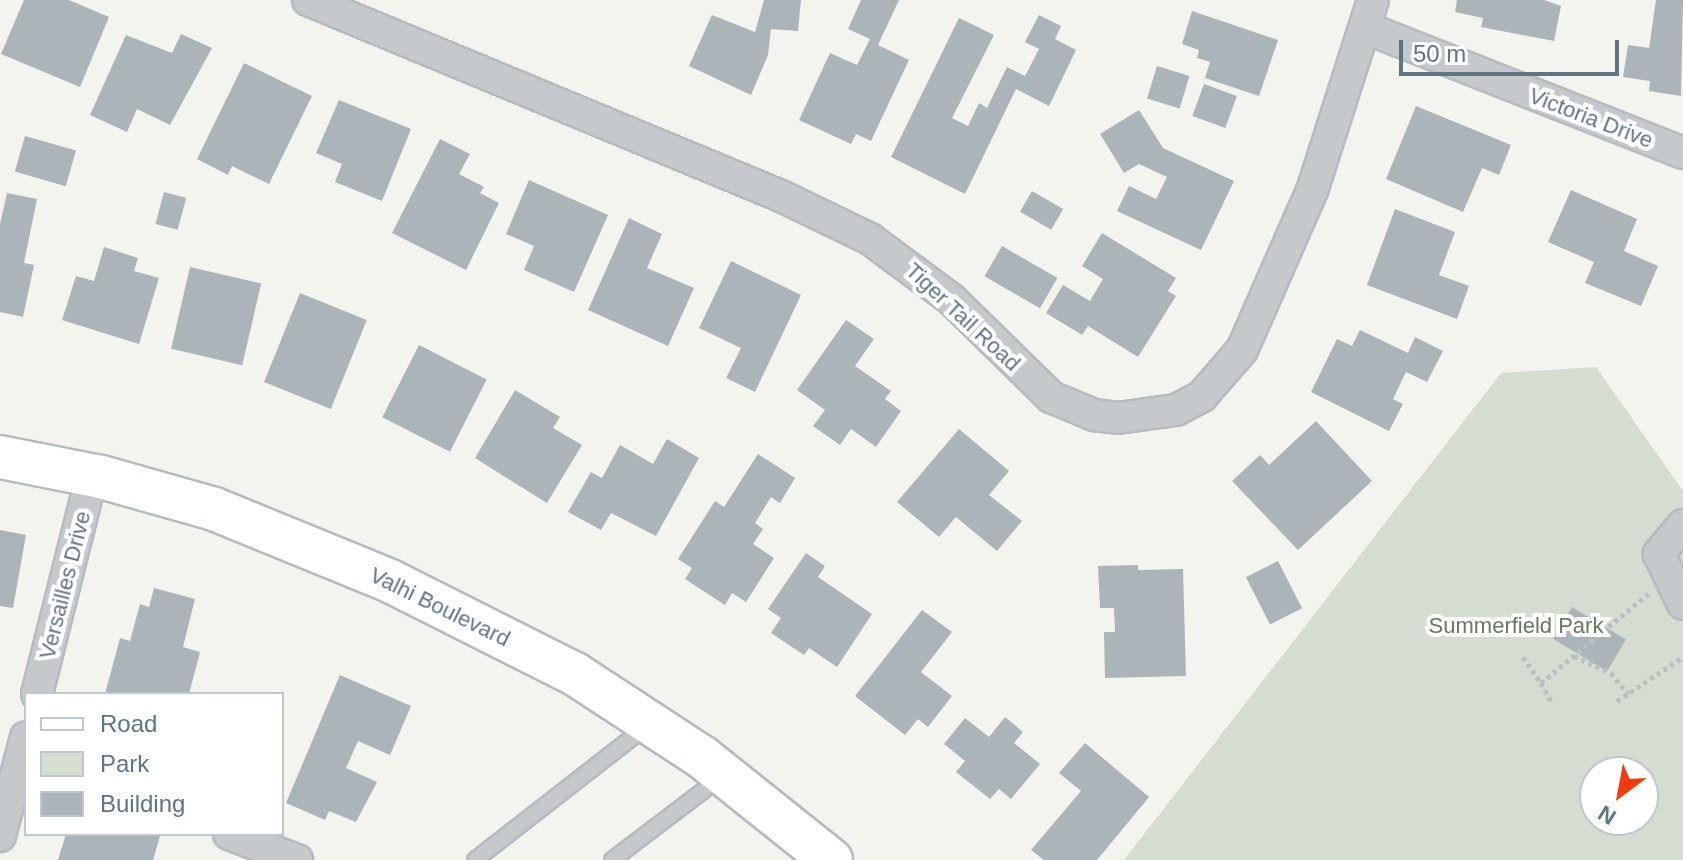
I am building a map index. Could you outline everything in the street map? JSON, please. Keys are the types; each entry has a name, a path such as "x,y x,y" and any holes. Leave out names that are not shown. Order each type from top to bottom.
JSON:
{"street":[{"name":"Tiger Tail Road","path":"308,0 781,196 870,239 952,300 1051,397 1094,415 1118,418 1176,410 1202,396 1242,350 1307,202 1369,14"},
{"name":"Victoria Drive","path":"1369,14 1683,153"},
{"name":"Valhi Boulevard","path":"0,457 92,475 214,509 390,581 575,674 725,775 831,860"},
{"name":"Versailles Drive","path":"38,692 92,475"},
{"path":"1683,525 1659,554 1683,604"},
{"path":"0,836 24,750"},
{"path":"234,836 297,860"}],"lane":[{"path":"475,860 651,724"},
{"path":"618,858 725,775"}],"path":[{"path":"1541,683 1668,577"},
{"path":"1574,656 1611,673 1628,694"},
{"path":"1523,657 1551,701"},
{"path":"1617,701 1683,657"}],"green space":[{"name":"Summerfield Park","path":"1596,367 1683,491 1683,860 1124,860 1501,373"}],"building":[{"path":"24,0 69,0 109,17 80,87 1,54"},
{"path":"764,0 801,0 798,31 771,29 768,55 751,95 689,66 712,15 755,32"},
{"path":"861,0 899,0 878,45 909,60 871,141 856,134 851,144 799,120 830,53 857,65 870,39 848,29"},
{"path":"1457,0 1544,0 1561,6 1554,41 1481,27 1483,18 1455,12"},
{"path":"1656,0 1683,0 1681,96 1649,91 1650,81 1623,77 1628,45 1649,48"},
{"path":"1192,11 1278,40 1259,96 1205,78 1210,62 1197,58 1199,50 1182,44"},
{"path":"1039,15 1061,26 1055,39 1076,50 1049,106 1016,89 965,194 891,157 959,18 994,35 952,118 968,126 979,103 987,108 1007,67 1025,76 1039,49 1025,42"},
{"path":"181,34 212,48 170,125 137,109 127,132 90,115 126,35 172,53"},
{"path":"244,63 312,96 269,184 232,166 228,175 197,159"},
{"path":"1157,66 1190,76 1180,108 1147,99"},
{"path":"1204,84 1237,96 1225,128 1192,116"},
{"path":"339,100 411,129 382,201 335,182 342,164 316,153"},
{"path":"1416,106 1511,145 1499,175 1482,168 1463,212 1386,179"},
{"path":"1139,110 1163,148 1234,181 1201,250 1117,211 1129,186 1156,199 1167,177 1139,164 1124,173 1100,134"},
{"path":"25,136 76,151 66,186 15,172"},
{"path":"440,139 470,154 459,174 484,187 480,193 499,203 466,270 392,233"},
{"path":"529,180 608,215 574,292 524,270 534,246 506,234"},
{"path":"1571,190 1637,219 1624,251 1658,266 1641,306 1585,283 1594,262 1548,242"},
{"path":"1032,191 1063,209 1051,230 1020,212"},
{"path":"164,192 186,198 178,230 155,224"},
{"path":"7,193 37,199 24,263 34,265 23,317 0,312 0,224"},
{"path":"1395,209 1455,232 1439,275 1469,286 1457,319 1367,285"},
{"path":"629,218 662,234 647,268 694,288 668,346 588,310"},
{"path":"1102,233 1176,278 1168,291 1176,296 1138,357 1088,326 1082,335 1046,313 1063,285 1090,301 1103,279 1082,266"},
{"path":"1002,246 1057,278 1040,308 984,276"},
{"path":"104,247 138,258 134,271 159,278 139,344 62,320 76,276 94,281"},
{"path":"731,261 801,295 755,392 726,378 741,348 699,328"},
{"path":"190,267 261,283 242,365 171,349"},
{"path":"300,293 367,320 331,409 264,382"},
{"path":"846,320 874,339 855,366 891,391 885,399 901,411 876,447 851,429 840,445 813,426 825,410 797,390"},
{"path":"1360,330 1408,353 1415,337 1443,351 1427,382 1406,372 1393,399 1403,404 1389,431 1311,392 1337,339 1352,346"},
{"path":"419,345 487,380 450,452 382,417"},
{"path":"515,390 560,417 553,428 582,445 547,503 475,458"},
{"path":"1316,421 1372,481 1298,550 1232,481 1260,455 1269,465"},
{"path":"959,429 1009,471 989,495 1022,521 997,551 956,517 939,537 897,502"},
{"path":"667,439 699,458 656,536 611,513 601,530 568,512 591,472 602,478 620,445 653,464"},
{"path":"758,454 795,478 780,503 771,497 755,523 763,529 753,544 774,558 746,602 732,593 725,605 685,579 692,568 678,559 715,501 724,507"},
{"path":"0,530 26,535 13,608 0,606"},
{"path":"806,553 825,566 818,577 872,614 837,667 809,648 804,655 771,633 781,618 768,609"},
{"path":"1278,561 1302,608 1270,625 1246,577"},
{"path":"1138,565 1138,570 1183,569 1186,676 1105,678 1104,632 1115,632 1114,608 1100,608 1098,566"},
{"path":"154,588 195,599 183,647 200,652 190,692 106,692 120,638 130,641 140,604 149,607"},
{"path":"1572,607 1626,639 1607,671 1553,639"},
{"path":"922,610 952,632 921,672 952,696 928,727 918,719 905,735 855,696"},
{"path":"340,675 411,706 390,755 358,741 346,768 377,782 356,822 329,811 325,820 286,803"},
{"path":"1005,717 1023,732 1014,743 1040,764 1011,799 999,789 990,799 956,772 965,761 944,744 965,718 989,737"},
{"path":"1085,743 1149,797 1097,860 1044,860 1031,850 1081,791 1059,773"},
{"path":"65,836 160,836 153,860 58,860"}]}
